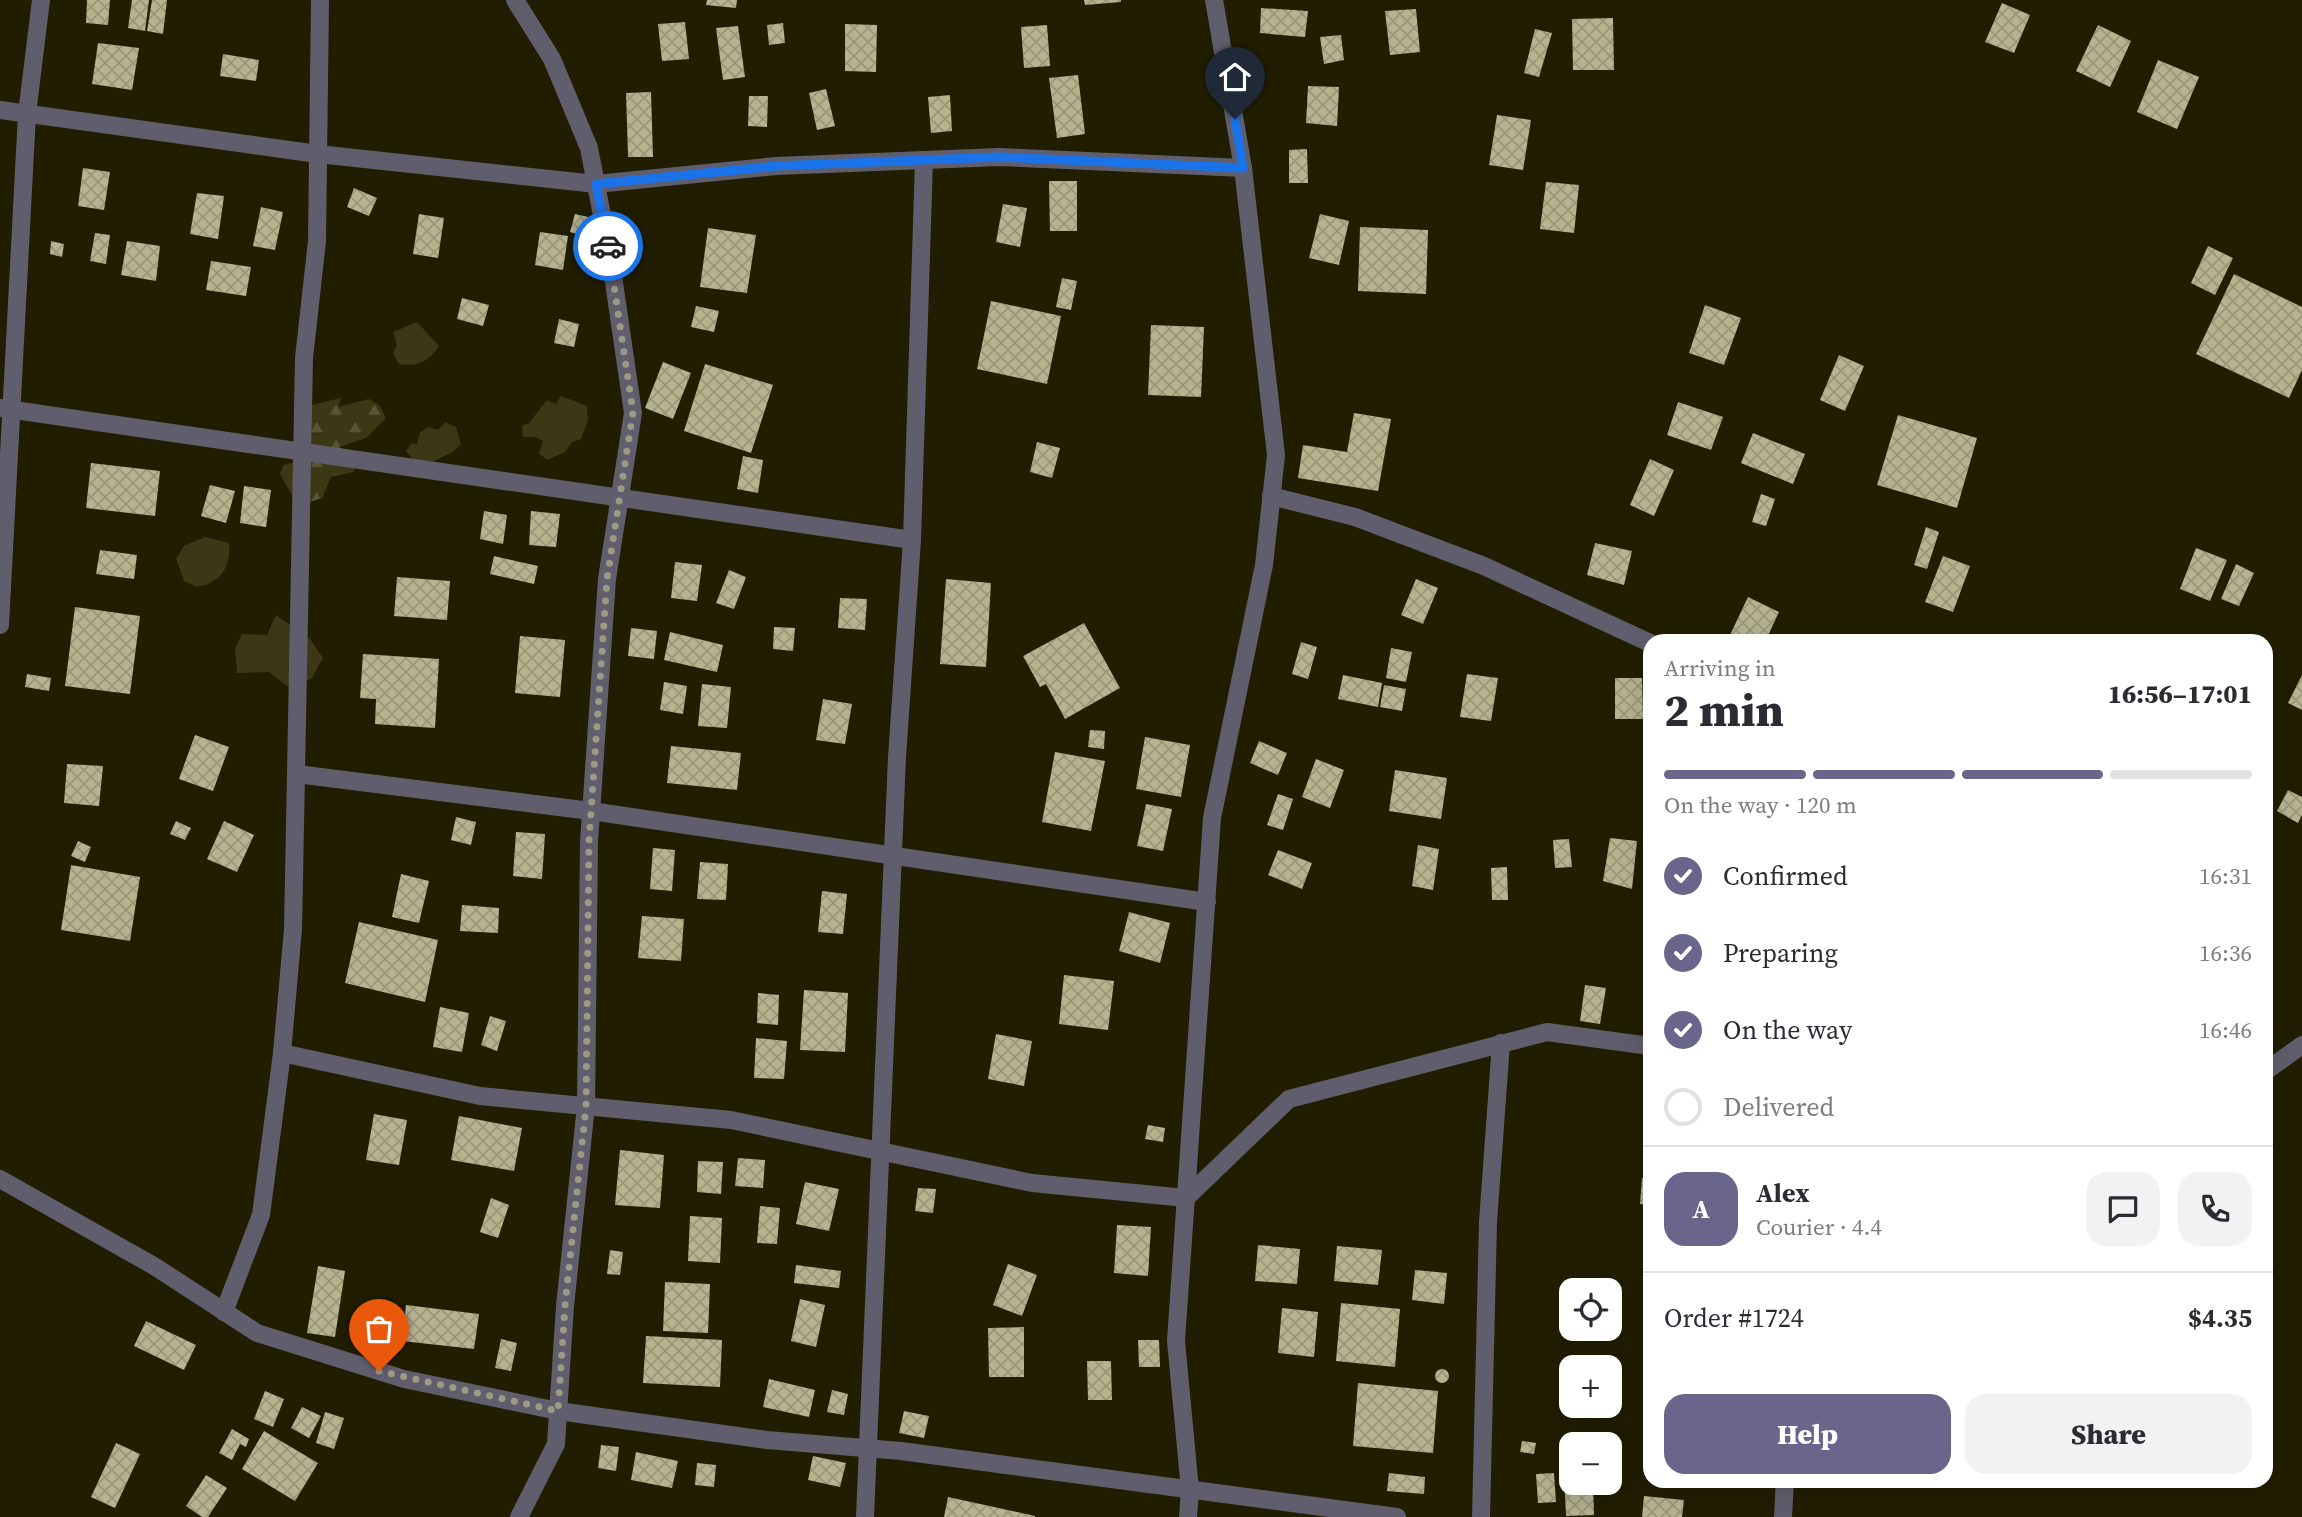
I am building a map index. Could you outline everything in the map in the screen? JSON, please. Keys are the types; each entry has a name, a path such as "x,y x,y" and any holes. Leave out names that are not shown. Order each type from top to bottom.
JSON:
{"street":[{"path":"0,625 6,409 27,114 41,0"},
{"path":"224,1312 261,1215 282,1053 293,929 304,358 317,241 320,0"},
{"path":"515,0 552,59 589,148 611,262 633,412 607,579 591,811 586,1106 565,1306 556,1444 519,1517"},
{"path":"1188,1517 1190,1490 1176,1341 1212,818 1264,565 1276,455 1243,168 1214,0"},
{"path":"0,110 318,154 596,184 776,166 999,157 1243,168"},
{"path":"865,1517 893,857 912,541 924,160"},
{"path":"6,409 620,496 912,541"},
{"path":"1271,496 1355,517 1484,566 1643,640"},
{"path":"297,774 591,811 1207,902"},
{"path":"282,1053 480,1096 730,1120 1032,1182 1186,1198 1289,1099 1547,1032 1643,1045"},
{"path":"1481,1517 1488,1222 1501,1044"},
{"path":"2273,1066 2302,1045"},
{"path":"0,1179 154,1266 257,1333 404,1379 558,1411 767,1440 868,1448 1396,1517"},
{"path":"1783,1517 1785,1488"}],"green space":[{"path":"417,322 439,346 422,362 399,364 393,353 397,345 393,332"},
{"path":"561,396 587,406 588,420 581,439 572,442 565,452 548,460 539,454 543,441 535,437 523,437 522,426 529,423 547,400 556,404"},
{"path":"341,398 338,407 369,399 379,405 386,418 366,438 339,447 360,460 353,472 331,477 322,498 298,506 280,474 284,465 296,462 314,448 310,438 313,434 303,422 303,407"},
{"path":"445,422 456,427 461,444 453,452 420,468 406,451 412,443 417,444 420,432 429,427 438,430"},
{"path":"205,537 229,543 228,559 218,578 196,587 184,581 176,559 184,546"},
{"path":"276,615 310,639 323,658 311,679 287,686 269,672 237,673 235,649 242,634 267,635"}],"building":[{"path":"87,0 110,0 108,25 86,23"},
{"path":"132,0 149,0 145,31 128,28"},
{"path":"152,0 167,0 163,34 147,31"},
{"path":"707,0 737,0 736,8 706,5"},
{"path":"1084,0 1121,0 1121,2 1085,5"},
{"path":"2002,3 2030,15 2014,53 1985,42"},
{"path":"1261,8 1308,11 1305,37 1260,33"},
{"path":"1416,9 1420,52 1390,55 1385,11"},
{"path":"1613,18 1614,70 1573,70 1572,19"},
{"path":"685,22 689,59 662,61 658,24"},
{"path":"783,23 785,43 769,45 767,25"},
{"path":"845,24 877,25 876,72 845,71"},
{"path":"1047,25 1050,66 1024,68 1021,27"},
{"path":"2098,25 2131,41 2110,87 2076,71"},
{"path":"738,26 745,77 723,80 716,28"},
{"path":"1535,29 1552,33 1539,77 1524,73"},
{"path":"1341,35 1344,60 1324,64 1320,37"},
{"path":"98,43 139,48 132,90 92,84"},
{"path":"223,54 259,60 256,81 220,76"},
{"path":"2158,60 2199,77 2177,129 2137,112"},
{"path":"1078,75 1085,134 1057,138 1049,78"},
{"path":"1308,86 1339,87 1337,126 1306,123"},
{"path":"826,89 835,126 817,130 809,93"},
{"path":"651,92 653,157 628,157 626,93"},
{"path":"950,95 952,131 931,133 928,97"},
{"path":"749,96 768,96 767,127 748,126"},
{"path":"1497,115 1531,120 1523,170 1489,165"},
{"path":"1307,149 1308,183 1289,183 1289,150"},
{"path":"83,168 110,172 104,210 78,206"},
{"path":"1049,181 1077,181 1077,231 1050,231"},
{"path":"1546,182 1579,185 1574,233 1540,229"},
{"path":"354,188 377,198 369,216 347,207"},
{"path":"197,193 224,196 218,239 190,234"},
{"path":"1003,204 1027,208 1020,247 996,242"},
{"path":"261,207 283,212 275,250 253,246"},
{"path":"419,214 444,218 438,258 413,254"},
{"path":"575,214 597,219 592,238 570,232"},
{"path":"1320,214 1349,221 1339,265 1309,258"},
{"path":"1360,227 1428,230 1426,294 1358,291"},
{"path":"708,228 756,235 747,293 700,287"},
{"path":"540,232 568,236 563,270 535,265"},
{"path":"95,233 110,235 106,264 90,261"},
{"path":"51,241 64,244 62,257 50,254"},
{"path":"127,241 160,246 156,281 121,275"},
{"path":"2208,246 2233,258 2215,295 2191,283"},
{"path":"211,261 251,267 246,296 206,290"},
{"path":"2234,274 2302,307 2302,370 2289,398 2196,354"},
{"path":"1062,278 1077,281 1071,310 1056,307"},
{"path":"462,298 489,305 483,326 457,319"},
{"path":"991,301 1061,316 1047,384 977,369"},
{"path":"1705,305 1741,318 1724,365 1689,353"},
{"path":"696,306 719,311 714,332 691,327"},
{"path":"559,319 579,324 574,347 554,343"},
{"path":"1151,325 1204,327 1201,397 1148,395"},
{"path":"1839,355 1864,366 1845,411 1820,400"},
{"path":"663,362 691,373 673,419 645,408"},
{"path":"705,364 773,385 751,453 684,431"},
{"path":"1678,402 1723,417 1711,450 1667,435"},
{"path":"1354,413 1391,419 1378,491 1298,478 1303,445 1347,452"},
{"path":"1898,415 1977,438 1957,508 1877,485"},
{"path":"1753,433 1805,454 1793,484 1741,463"},
{"path":"1037,442 1060,448 1052,478 1030,472"},
{"path":"743,456 763,460 758,493 737,489"},
{"path":"1650,459 1674,470 1654,516 1630,505"},
{"path":"91,463 160,471 155,516 86,508"},
{"path":"210,485 235,491 226,523 201,516"},
{"path":"244,486 271,490 266,527 240,523"},
{"path":"1761,494 1775,499 1766,526 1752,522"},
{"path":"484,511 507,515 503,544 480,539"},
{"path":"531,511 560,514 556,547 529,545"},
{"path":"1926,527 1939,532 1927,569 1914,565"},
{"path":"1595,543 1632,551 1624,585 1587,575"},
{"path":"2196,548 2227,560 2210,601 2180,589"},
{"path":"100,550 137,555 134,579 96,574"},
{"path":"494,556 538,566 534,584 490,574"},
{"path":"1943,556 1970,566 1953,612 1925,602"},
{"path":"675,562 702,565 697,601 671,598"},
{"path":"2236,564 2254,573 2239,606 2221,599"},
{"path":"729,570 746,577 734,609 716,603"},
{"path":"397,577 450,581 447,620 394,616"},
{"path":"946,579 991,583 986,667 940,664"},
{"path":"1416,579 1438,588 1423,624 1401,615"},
{"path":"1748,597 1779,612 1769,634 1730,634"},
{"path":"840,598 867,599 865,630 838,628"},
{"path":"75,607 140,616 130,694 65,686"},
{"path":"1084,623 1120,688 1065,719 1046,684 1040,687 1023,656"},
{"path":"774,627 795,628 793,651 773,649"},
{"path":"631,628 657,631 654,659 628,656"},
{"path":"670,632 723,645 717,672 664,660"},
{"path":"520,636 565,640 560,697 515,693"},
{"path":"1301,642 1317,647 1308,679 1292,674"},
{"path":"1391,648 1412,652 1406,682 1386,678"},
{"path":"363,654 439,659 435,728 375,724 376,699 360,698"},
{"path":"27,674 51,678 49,691 25,687"},
{"path":"1467,674 1498,678 1491,721 1460,717"},
{"path":"1343,675 1382,683 1378,707 1338,699"},
{"path":"2302,675 2302,710 2288,703"},
{"path":"1615,678 1642,678 1643,719 1615,719"},
{"path":"664,682 687,686 683,714 660,710"},
{"path":"702,684 731,687 727,728 698,726"},
{"path":"1384,685 1406,689 1402,711 1380,707"},
{"path":"823,699 852,704 845,744 816,740"},
{"path":"1090,730 1105,731 1104,749 1088,747"},
{"path":"195,735 229,747 213,791 179,779"},
{"path":"1145,737 1190,745 1181,797 1136,789"},
{"path":"1259,741 1287,753 1278,775 1250,763"},
{"path":"671,746 741,753 737,790 667,783"},
{"path":"1055,752 1105,761 1091,831 1042,822"},
{"path":"1316,759 1344,770 1330,808 1302,797"},
{"path":"67,764 103,766 99,806 64,803"},
{"path":"1395,770 1447,778 1441,819 1389,811"},
{"path":"2288,790 2302,797 2302,815 2298,823 2277,811"},
{"path":"1278,794 1293,799 1283,830 1267,825"},
{"path":"1146,804 1172,809 1163,851 1137,846"},
{"path":"456,817 476,822 471,845 451,840"},
{"path":"176,821 191,828 185,840 170,834"},
{"path":"224,821 254,835 237,872 207,859"},
{"path":"516,832 545,834 542,879 513,876"},
{"path":"1610,838 1637,841 1632,889 1603,881"},
{"path":"1569,839 1572,867 1555,868 1553,840"},
{"path":"78,841 91,847 85,862 71,856"},
{"path":"1418,845 1439,849 1433,890 1412,886"},
{"path":"653,848 675,850 672,891 650,889"},
{"path":"1278,850 1312,863 1302,889 1268,875"},
{"path":"700,862 728,864 726,900 697,899"},
{"path":"71,865 140,877 130,941 61,930"},
{"path":"1507,867 1508,900 1492,900 1491,868"},
{"path":"401,874 429,881 419,923 392,917"},
{"path":"822,891 847,894 843,934 818,932"},
{"path":"462,905 499,908 498,933 460,931"},
{"path":"1129,912 1170,923 1160,963 1119,951"},
{"path":"642,916 684,919 681,961 638,958"},
{"path":"359,922 438,940 425,1002 345,983"},
{"path":"1064,975 1114,981 1108,1030 1059,1024"},
{"path":"1585,985 1606,988 1600,1024 1580,1021"},
{"path":"804,990 848,993 845,1052 800,1050"},
{"path":"758,993 779,995 778,1025 757,1023"},
{"path":"440,1007 469,1013 462,1052 433,1047"},
{"path":"490,1016 506,1021 497,1051 481,1045"},
{"path":"996,1034 1032,1041 1024,1086 988,1079"},
{"path":"756,1038 787,1041 784,1079 754,1078"},
{"path":"374,1114 407,1120 399,1165 366,1160"},
{"path":"459,1116 522,1128 514,1171 451,1160"},
{"path":"1148,1125 1165,1128 1163,1142 1145,1139"},
{"path":"620,1150 664,1155 660,1208 615,1205"},
{"path":"738,1158 765,1160 763,1188 735,1186"},
{"path":"698,1161 723,1162 721,1194 697,1192"},
{"path":"1642,1178 1643,1178 1643,1204 1640,1204"},
{"path":"805,1182 839,1189 829,1231 796,1224"},
{"path":"918,1188 936,1189 933,1213 915,1211"},
{"path":"491,1198 509,1205 498,1238 480,1232"},
{"path":"760,1206 780,1208 777,1244 757,1243"},
{"path":"690,1216 722,1218 720,1263 688,1261"},
{"path":"1117,1225 1151,1227 1148,1276 1114,1273"},
{"path":"1258,1245 1300,1249 1297,1284 1255,1281"},
{"path":"1337,1246 1382,1250 1378,1285 1334,1281"},
{"path":"610,1250 623,1252 620,1275 607,1274"},
{"path":"1008,1264 1037,1275 1022,1316 993,1305"},
{"path":"796,1265 841,1271 839,1288 794,1283"},
{"path":"318,1266 345,1271 335,1337 307,1333"},
{"path":"1415,1270 1447,1273 1444,1304 1412,1300"},
{"path":"665,1282 710,1284 708,1333 663,1331"},
{"path":"800,1299 825,1305 816,1347 791,1341"},
{"path":"1341,1303 1400,1309 1395,1367 1336,1361"},
{"path":"406,1305 479,1314 474,1349 402,1341"},
{"path":"1282,1308 1318,1312 1314,1357 1278,1353"},
{"path":"146,1321 196,1345 184,1370 134,1346"},
{"path":"1024,1327 1024,1377 989,1377 988,1328"},
{"path":"646,1336 722,1340 720,1387 643,1383"},
{"path":"501,1339 517,1343 511,1371 495,1368"},
{"path":"1138,1340 1159,1340 1160,1367 1139,1367"},
{"path":"1087,1361 1111,1361 1112,1400 1088,1400"},
{"path":"1442,1369 1447,1371 1447,1381 1442,1383 1437,1381 1435,1376 1437,1371"},
{"path":"769,1379 815,1390 809,1417 763,1407"},
{"path":"1358,1383 1438,1391 1433,1453 1353,1446"},
{"path":"832,1390 848,1394 844,1415 827,1412"},
{"path":"265,1391 284,1399 273,1427 254,1419"},
{"path":"302,1407 321,1416 309,1438 291,1428"},
{"path":"904,1411 929,1416 924,1438 899,1433"},
{"path":"325,1412 344,1418 334,1449 316,1443"},
{"path":"232,1429 249,1439 246,1447 240,1444 232,1460 219,1453"},
{"path":"264,1431 318,1463 295,1501 242,1469"},
{"path":"1522,1441 1536,1443 1534,1454 1520,1452"},
{"path":"116,1443 140,1454 115,1508 91,1497"},
{"path":"601,1445 619,1447 616,1471 598,1468"},
{"path":"636,1452 678,1461 672,1488 631,1480"},
{"path":"813,1456 846,1463 840,1487 808,1480"},
{"path":"697,1463 716,1465 714,1487 695,1485"},
{"path":"1389,1473 1425,1477 1424,1494 1387,1491"},
{"path":"1554,1473 1556,1502 1538,1503 1536,1474"},
{"path":"206,1475 227,1488 208,1517 202,1517 186,1506"},
{"path":"1565,1495 1593,1495 1594,1515 1566,1516"},
{"path":"1644,1496 1684,1500 1682,1517 1642,1517"},
{"path":"948,1497 1035,1516 1035,1517 944,1517"}],"way so far":[{"path":"379,1371 404,1379 558,1411 565,1306 586,1106 589,842 607,579 633,412 608,246"}],"route":[{"path":"608,246 596,184 776,166 999,157 1243,168 1235,119"}]}
